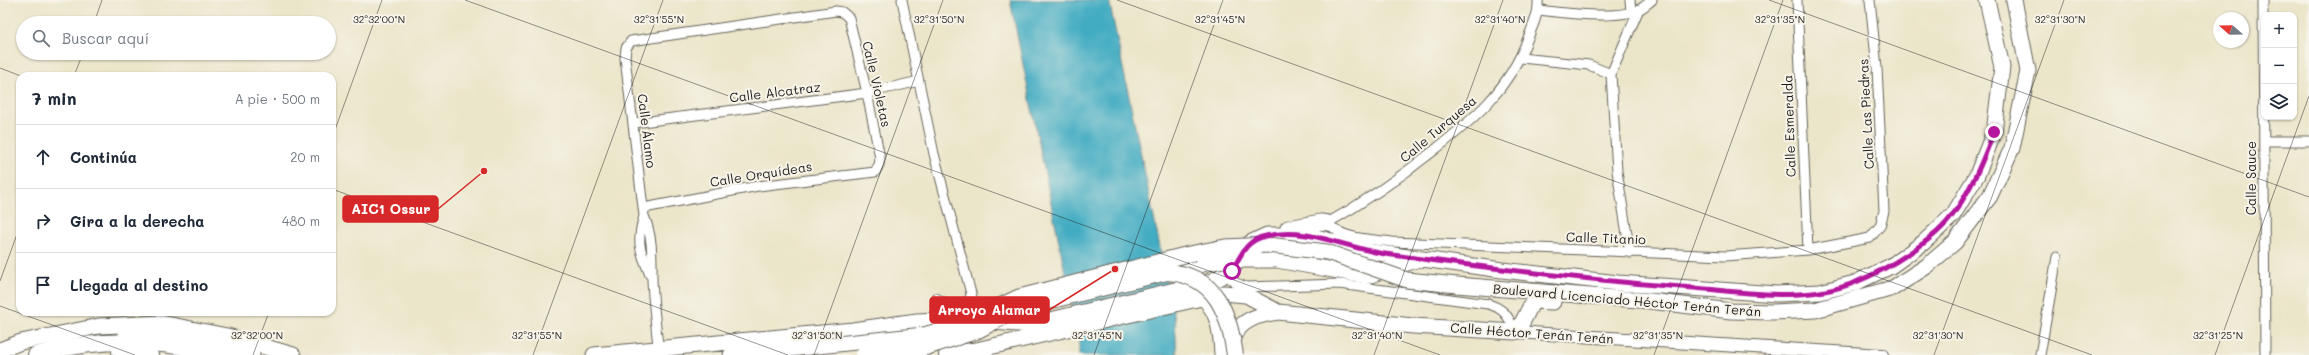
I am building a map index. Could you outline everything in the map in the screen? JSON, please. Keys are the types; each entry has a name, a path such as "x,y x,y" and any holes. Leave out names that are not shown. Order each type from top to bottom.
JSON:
{"highway":[{"name":"Boulevard Licenciado Héctor Terán Terán","path":"864,355 923,348 976,331 1019,308 1167,272"},
{"path":"1167,272 1180,273 1198,281 1217,298 1231,328 1235,355"},
{"path":"36,355 96,343 139,342 174,346 218,355"},
{"path":"87,355 104,352 133,352 150,355"},
{"path":"948,355 977,353"}],"main road":[{"name":"Boulevard Licenciado Héctor Terán Terán","path":"1226,275 1232,271 1244,249 1257,239 1267,235 1305,235 1334,241 1372,252 1502,270 1618,283 1776,294 1820,292 1855,283 1891,266 1923,243 1953,215 1977,176 1994,132 2002,67 1987,0"},
{"name":"Boulevard Licenciado Héctor Terán Terán","path":"731,355 924,336 962,324 1019,297 1190,254 1225,247 1268,245 1320,251 1407,280 1457,286 1624,300 1731,311 1772,312 1815,310 1893,288 1927,266 1956,242 1990,196 2012,148 2028,71 2014,0"},
{"path":"1240,294 1226,275 1225,268 1231,255 1244,240 1264,229 1293,228 1321,222 1328,223"},
{"name":"Boulevard Licenciado Héctor Terán Terán","path":"1167,272 1224,260 1277,260 1367,276 1421,259"},
{"path":"977,353 1059,325 1185,293 1226,275"},
{"path":"1185,293 1204,297 1240,294"},
{"name":"Calle Héctor Terán Terán","path":"1240,294 1278,312"},
{"path":"1204,297 1219,322 1223,355"},
{"path":"1514,332 1519,329 1531,304 1536,300 1609,306 1617,305 1624,300"},
{"name":"Calle Héctor Terán Terán","path":"1223,355 1230,339 1246,321 1258,314 1278,312 1413,326 1514,332"},
{"path":"594,355 659,351 853,330 918,321 978,320 1030,325 1059,325"},
{"path":"0,350 28,340 99,326 161,323 227,336 293,355"},
{"path":"10,355 66,339 133,334 167,335 202,342 252,355"}],"street":[{"path":"902,0 934,154 978,320"},
{"name":"Calle Turquesa","path":"1305,235 1328,223 1390,185 1462,129 1486,107 1504,84 1521,58 1539,10 1538,0"},
{"path":"1630,0 1635,11 1611,74 1617,171 1630,252"},
{"path":"1539,10 1567,14 1635,11 1652,0"},
{"name":"Calle Esmeralda","path":"1797,0 1808,250"},
{"name":"Calle Las Piedras","path":"1870,0 1877,68 1884,211 1880,226"},
{"name":"Calle Sauce","path":"2263,0 2265,355"},
{"name":"Calle Álamo","path":"659,351 652,280 652,248 644,212 625,58 626,48 631,41 842,12"},
{"name":"Calle Violetas","path":"842,12 849,18 868,93 879,165"},
{"path":"1521,58 1589,65 1611,74"},
{"name":"Calle Alcatraz","path":"634,123 868,93 919,81"},
{"path":"2264,141 2309,141"},
{"name":"Calle Orquídeas","path":"644,212 758,186 875,172 879,165"},
{"name":"Calle Titanio","path":"1328,223 1335,230 1353,236 1392,242 1725,256 1808,250 1870,238 1880,226"},
{"path":"2040,355 2057,257"},
{"name":"Boulevard Licenciado Héctor Terán Terán","path":"1226,275 1236,283 1246,287 1339,284 1488,304 1497,306 1505,312 1514,332"},
{"path":"936,298 943,302 954,320 971,296"},
{"name":"Calle Héctor Terán Terán","path":"1514,332 1882,355"}],"water":[{"path":"1010,0 1109,0 1175,320 1177,355 1079,355 1079,341"}],"place":[{"name":"AIC1 Ossur","path":"484,171"},
{"name":"Arroyo Alamar","path":"1115,269"}],"route":[{"path":"1232,271 1244,249 1257,239 1267,235 1305,235 1334,241 1372,252 1502,270 1618,283 1776,294 1820,292 1855,283 1891,266 1923,243 1953,215 1977,176 1994,132"}]}
